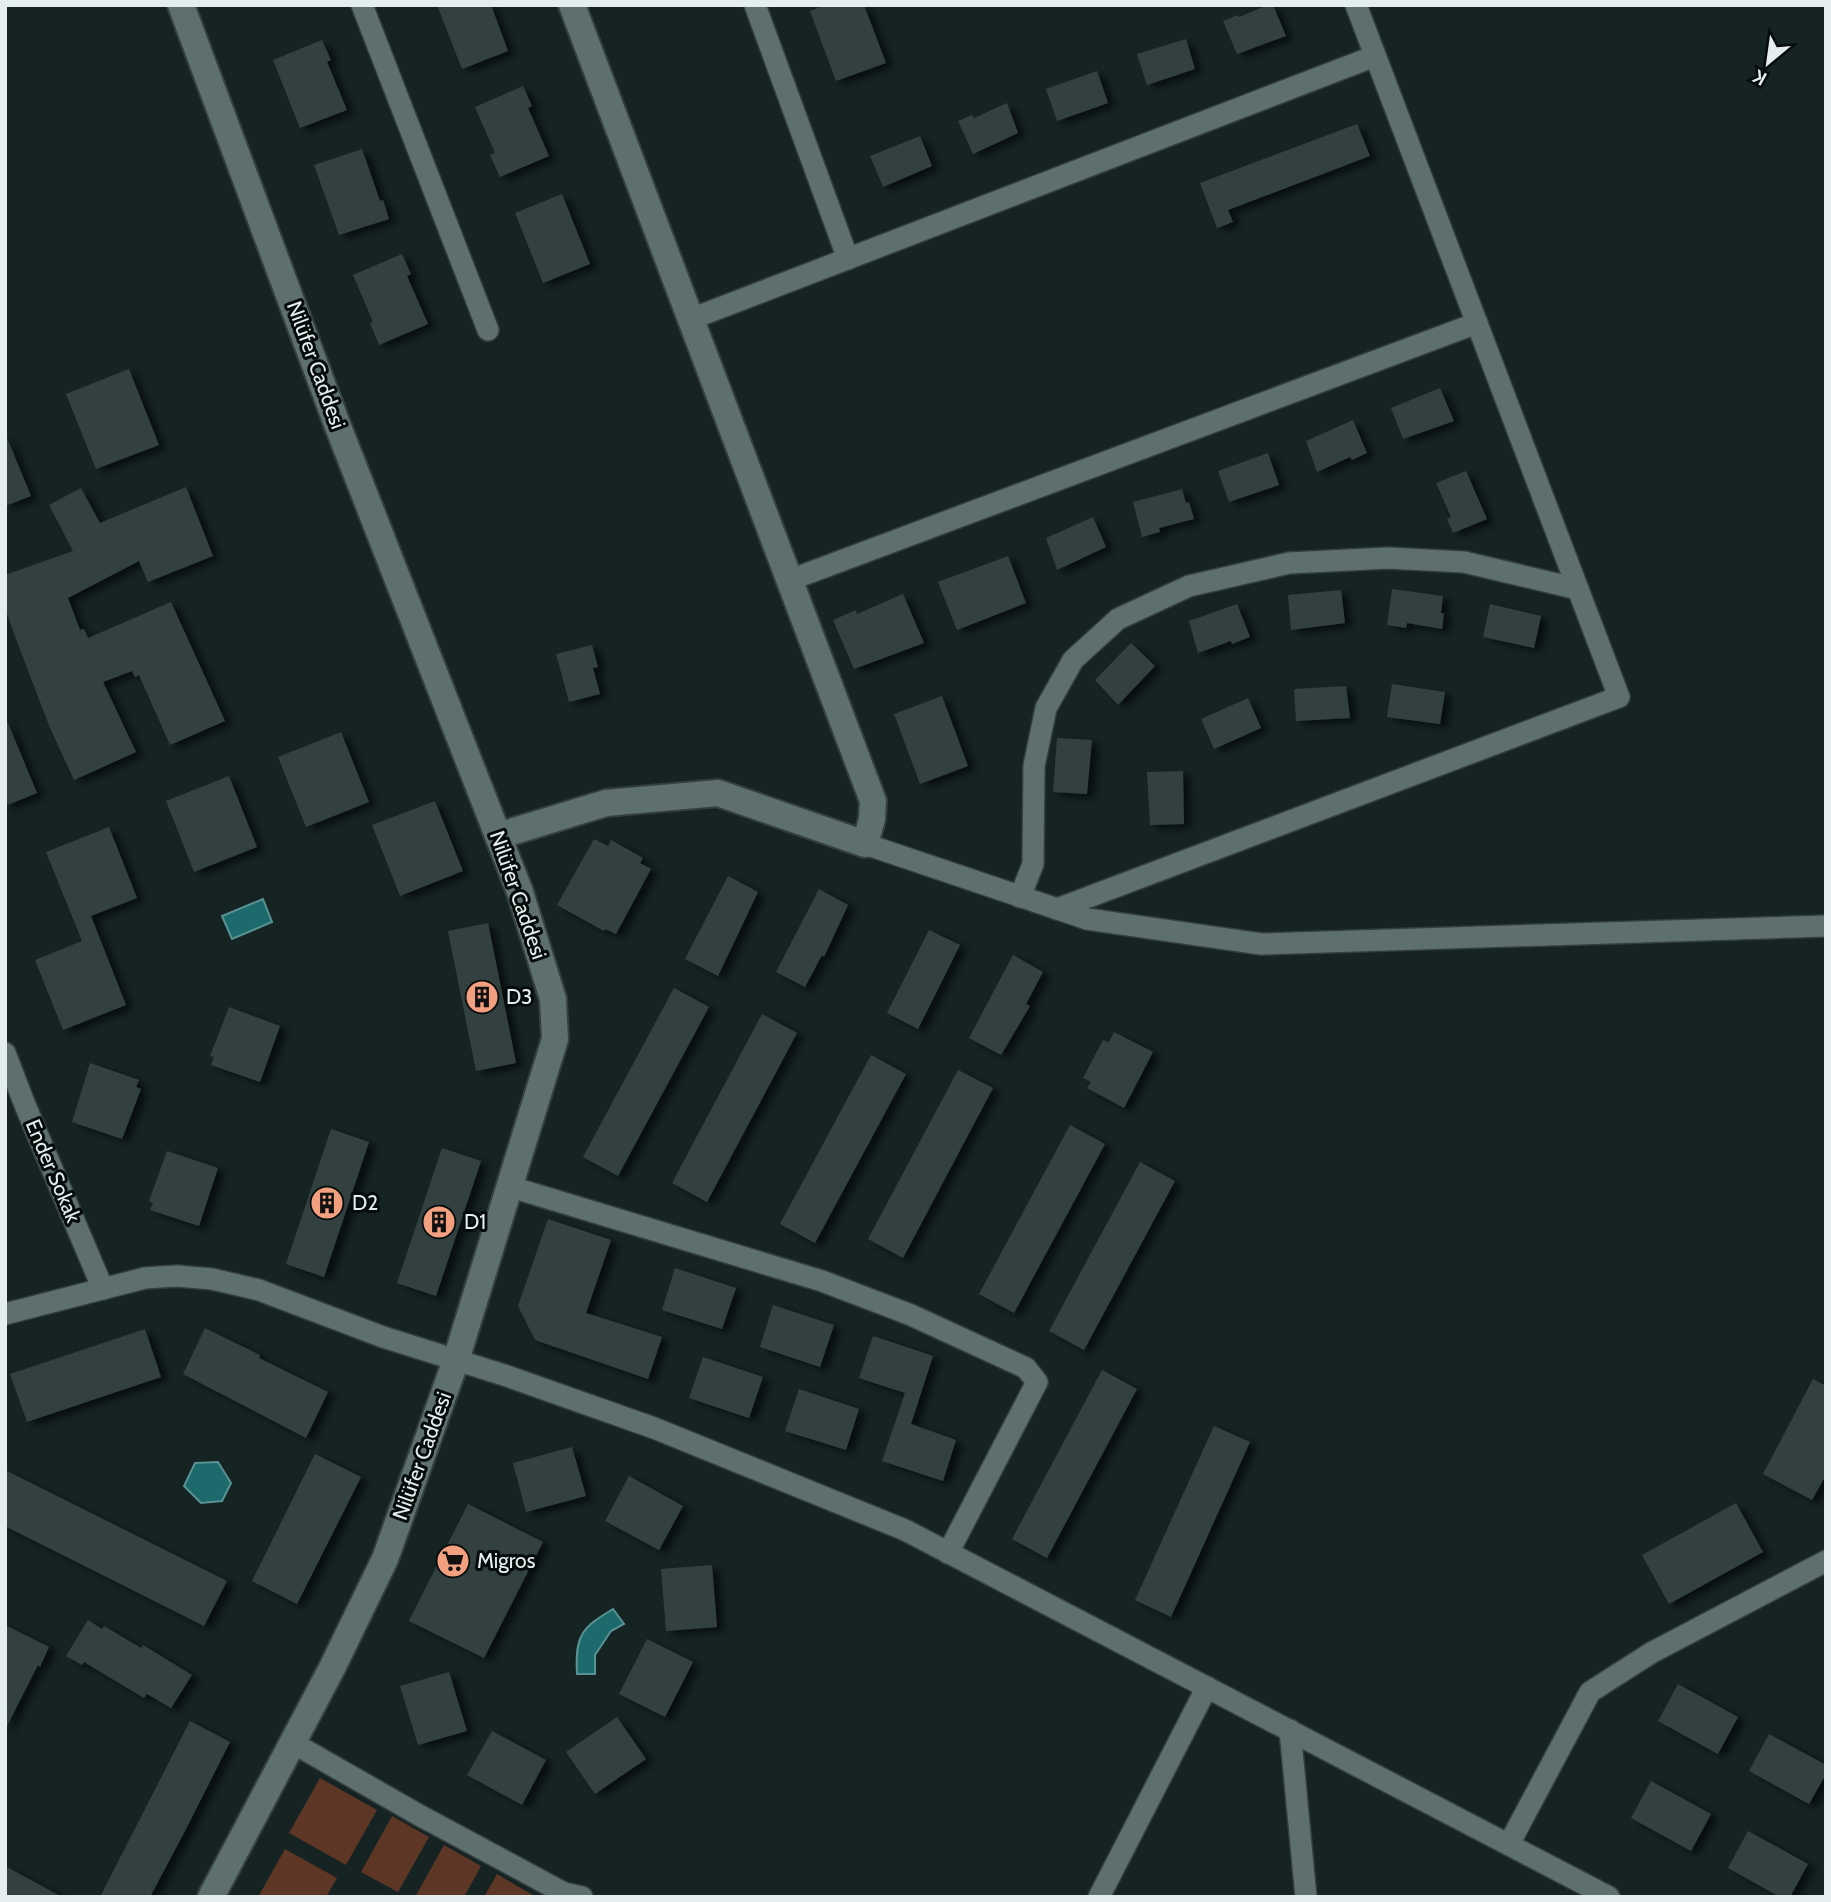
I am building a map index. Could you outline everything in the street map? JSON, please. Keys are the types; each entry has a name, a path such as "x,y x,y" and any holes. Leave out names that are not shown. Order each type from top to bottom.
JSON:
{"street":[{"name":"Nilüfer Caddesi","path":"181,5 337,424 520,892 553,999 555,1039 456,1360 385,1559 293,1743 211,1897"},
{"path":"362,5 488,330"},
{"path":"572,5 873,801 872,819 865,844"},
{"path":"755,5 848,258"},
{"path":"1057,909 1619,697 1356,5"},
{"path":"691,319 1375,56"},
{"path":"790,580 1477,323"},
{"path":"1020,897 1033,863 1034,766 1046,708 1073,660 1118,620 1189,586 1289,563 1388,558 1464,562 1577,589"},
{"path":"498,836 606,803 718,793 1087,919 1261,944 1826,926"},
{"name":"Ender Sokak","path":"5,1053 103,1289"},
{"path":"510,1187 822,1281 911,1315 1026,1368 1037,1382 948,1553"},
{"path":"5,1314 145,1278 177,1276 212,1279 258,1290 383,1337 679,1438 905,1530 1609,1897"},
{"path":"1509,1844 1590,1692 1651,1653 1826,1561"},
{"path":"1100,1897 1207,1687"},
{"path":"1290,1730 1306,1897"},
{"path":"293,1743 419,1815 570,1896"}],"shaded area":[{"path":"320,1778 377,1810 346,1865 289,1833"},
{"path":"392,1816 429,1837 398,1892 361,1872"},
{"path":"444,1845 481,1866 464,1897 415,1897"},
{"path":"285,1849 337,1878 326,1897 258,1897"},
{"path":"497,1874 536,1897 484,1897"}],"water":[{"path":"263,899 272,922 232,939 222,916"},
{"path":"218,1462 231,1483 222,1501 201,1503 184,1486 195,1463"},
{"path":"613,1609 624,1624 611,1631 595,1655 595,1674 577,1674 577,1650 582,1634"}],"building":[{"path":"437,5 491,5 508,51 462,69"},
{"path":"825,5 864,5 886,63 836,81 810,11"},
{"path":"1273,5 1286,36 1237,54 1223,21"},
{"path":"1186,39 1195,69 1147,85 1137,54"},
{"path":"322,40 331,60 327,62 347,110 300,128 273,60"},
{"path":"1097,71 1108,103 1057,121 1046,89"},
{"path":"523,86 532,106 528,108 549,156 500,177 490,155 495,153 475,107"},
{"path":"1007,103 1018,133 973,154 958,121 972,115 974,118"},
{"path":"1357,124 1370,156 1228,210 1233,222 1217,228 1200,183"},
{"path":"920,136 932,166 883,187 870,156"},
{"path":"362,149 389,219 339,235 314,165"},
{"path":"562,194 590,264 543,283 515,213"},
{"path":"402,254 411,274 407,276 428,324 379,345 370,323 373,322 353,275"},
{"path":"129,369 159,445 96,469 66,394"},
{"path":"1440,388 1454,421 1403,439 1391,408"},
{"path":"1353,420 1367,453 1352,460 1350,457 1317,472 1306,441"},
{"path":"5,433 31,496 5,506"},
{"path":"1268,453 1279,485 1229,502 1218,471"},
{"path":"1466,471 1487,519 1453,533 1447,519 1451,517 1436,483"},
{"path":"186,487 213,556 148,582 139,561 68,598 80,630 84,629 88,638 171,602 225,721 170,745 139,675 135,677 132,671 103,682 136,752 74,780 50,728 5,608 5,575 73,551 49,505 81,488 100,523"},
{"path":"1182,489 1194,519 1159,528 1160,532 1142,537 1133,502"},
{"path":"1093,517 1106,547 1057,570 1046,538"},
{"path":"1008,556 1026,603 957,630 938,582"},
{"path":"1392,589 1443,596 1442,629 1407,623 1406,628 1387,625"},
{"path":"1341,590 1345,623 1291,630 1288,595"},
{"path":"903,594 924,643 854,669 833,620 856,610 857,614"},
{"path":"1237,604 1250,637 1198,653 1189,621"},
{"path":"1490,604 1541,616 1534,648 1483,637"},
{"path":"1131,643 1155,666 1118,705 1095,680"},
{"path":"592,645 598,667 593,668 600,694 569,702 556,654"},
{"path":"1392,684 1445,692 1440,724 1387,717"},
{"path":"1346,686 1350,718 1296,721 1294,689"},
{"path":"942,696 968,766 920,784 894,714"},
{"path":"1248,698 1261,728 1214,749 1201,719"},
{"path":"5,716 37,793 5,806"},
{"path":"341,732 369,802 306,827 278,757"},
{"path":"1057,738 1092,740 1087,794 1053,792"},
{"path":"1183,771 1184,824 1150,825 1147,772"},
{"path":"229,776 257,847 194,872 166,801"},
{"path":"435,801 463,871 400,896 372,825"},
{"path":"109,827 137,898 91,916 126,1005 63,1030 35,960 82,941 46,852"},
{"path":"594,839 608,846 611,840 643,858 640,863 651,869 616,934 605,929 604,931 557,905"},
{"path":"728,876 758,892 718,976 685,959"},
{"path":"819,889 848,905 824,957 822,955 805,987 776,972"},
{"name":"D3","path":"488,923 516,1063 476,1071 448,931"},
{"path":"929,930 960,945 918,1029 887,1013"},
{"path":"1013,955 1043,972 1026,1004 1030,1006 1001,1055 969,1038"},
{"path":"674,988 709,1007 618,1176 583,1157"},
{"path":"229,1007 280,1026 260,1082 211,1065 214,1057 210,1056"},
{"path":"762,1014 797,1033 707,1202 672,1183"},
{"path":"1114,1032 1153,1052 1124,1108 1087,1088 1091,1082 1083,1078 1103,1040 1109,1042"},
{"path":"871,1055 906,1074 815,1243 780,1224"},
{"path":"90,1063 139,1080 136,1087 141,1089 122,1139 72,1122"},
{"path":"958,1070 993,1088 903,1258 868,1239"},
{"path":"1070,1125 1105,1144 1014,1313 979,1294"},
{"name":"D2","path":"331,1129 369,1142 324,1277 286,1264"},
{"name":"D1","path":"442,1148 481,1161 436,1296 397,1283"},
{"path":"167,1151 218,1168 199,1226 150,1210 153,1203 149,1201"},
{"path":"1140,1162 1175,1181 1084,1350 1049,1331"},
{"path":"548,1219 611,1240 586,1313 662,1337 648,1379 535,1340 518,1306"},
{"path":"675,1268 736,1288 722,1329 662,1310"},
{"path":"773,1305 834,1325 820,1367 760,1347"},
{"path":"205,1328 328,1392 306,1438 183,1374"},
{"path":"145,1329 161,1377 27,1422 10,1374"},
{"path":"873,1336 933,1356 911,1424 956,1440 943,1481 882,1461 905,1393 859,1378"},
{"path":"703,1357 763,1377 749,1418 689,1398"},
{"path":"1102,1370 1137,1389 1047,1558 1012,1539"},
{"path":"1813,1379 1826,1386 1826,1475 1812,1500 1763,1474"},
{"path":"799,1389 859,1409 846,1450 785,1431"},
{"path":"1214,1426 1250,1442 1171,1617 1135,1600"},
{"path":"572,1447 586,1496 526,1512 513,1463"},
{"path":"315,1454 361,1477 297,1604 252,1581"},
{"path":"5,1470 227,1581 204,1626 5,1526"},
{"path":"629,1476 683,1506 659,1550 605,1521"},
{"path":"1736,1503 1763,1552 1669,1604 1642,1555"},
{"path":"468,1504 543,1542 484,1658 409,1621"},
{"path":"712,1565 717,1627 666,1631 661,1569"},
{"path":"88,1620 102,1629 104,1626 141,1648 143,1645 192,1675 171,1708 147,1694 144,1698 84,1662 82,1665 66,1656"},
{"path":"5,1625 49,1647 5,1730"},
{"path":"647,1639 693,1662 665,1717 619,1694"},
{"path":"449,1672 467,1731 418,1745 400,1686"},
{"path":"1678,1684 1738,1717 1718,1754 1658,1721"},
{"path":"617,1717 646,1759 595,1794 566,1752"},
{"path":"190,1721 230,1742 186,1829 150,1897 100,1897"},
{"path":"492,1731 546,1760 522,1805 467,1775"},
{"path":"1769,1734 1826,1765 1826,1774 1809,1804 1749,1771"},
{"path":"1651,1781 1711,1814 1691,1851 1631,1818"},
{"path":"1748,1831 1808,1864 1790,1897 1780,1897 1728,1868"},
{"path":"5,1866 62,1897 5,1897"}],"place":[{"name":"D3","path":"482,997"},
{"name":"D2","path":"327,1203"},
{"name":"D1","path":"439,1222"},
{"name":"Migros","path":"453,1561"}]}
